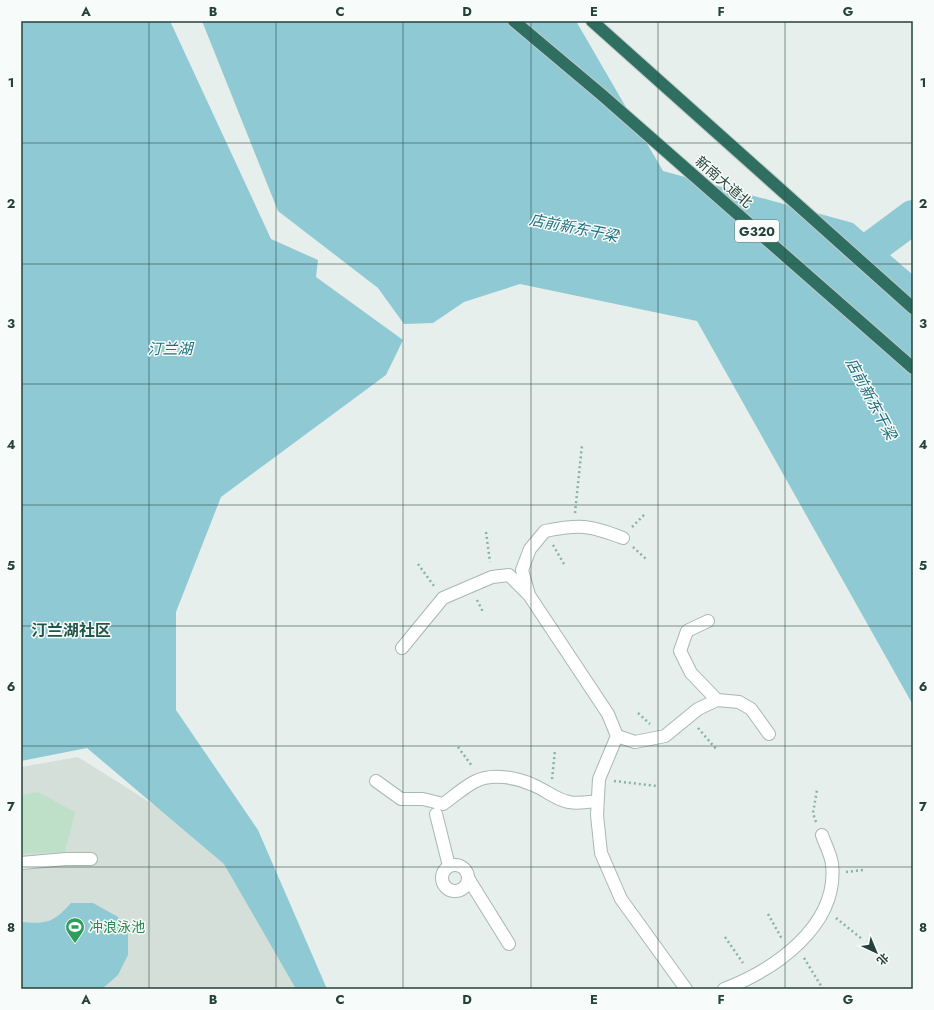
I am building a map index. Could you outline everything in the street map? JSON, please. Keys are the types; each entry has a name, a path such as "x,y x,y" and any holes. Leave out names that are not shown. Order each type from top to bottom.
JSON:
{"highway":[{"name":"新南大道北","path":"514,21 602,95 913,368"},
{"path":"592,21 849,249 913,308"}],"lane":[{"path":"529,595 522,570 530,549 544,531 573,525 596,527 623,538"},
{"path":"402,648 443,598 492,577 509,575 522,570"},
{"path":"509,575 529,595 608,714 617,736 599,779 597,815 600,853 621,899 686,989"},
{"path":"708,621 687,631 680,651 692,673 717,700"},
{"path":"617,736 635,742 665,736 698,709 717,700 739,702 751,709 769,734"},
{"path":"436,814 443,804 473,783 482,780 506,777 523,780 535,785 551,796 570,802 597,801"},
{"path":"376,781 401,799 423,799 443,804"},
{"path":"423,799 436,814 449,866"},
{"path":"724,989 753,977 780,960 793,948 825,909 831,886 832,863 822,835"},
{"path":"21,863 91,859"},
{"path":"468,878 467,882 461,889 449,890 443,884 442,876 449,866 458,865 462,867 509,944"}],"path":[{"path":"573,525 582,445"},
{"path":"544,531 564,564"},
{"path":"486,532 492,577"},
{"path":"418,564 443,598"},
{"path":"688,716 717,750"},
{"path":"458,747 482,780"},
{"path":"551,796 555,750"},
{"path":"599,779 657,786"},
{"path":"817,790 813,813 822,835"},
{"path":"825,909 862,939"},
{"path":"768,914 823,989"},
{"path":"725,937 753,977"}],"shaded area":[{"path":"78,757 254,868 318,989 21,989 21,767"}],"green space":[{"path":"38,792 75,812 65,852 21,854 21,795"}],"water":[{"name":"汀兰湖","path":"21,21 170,21 271,239 318,260 316,277 403,340 386,375 221,497 176,612 176,710 258,830 327,989 296,989 224,864 87,748 21,761"},
{"name":"店前新东干梁","path":"202,21 576,21 663,171 853,223 913,275 913,705 697,321 520,284 464,302 433,323 404,324 378,288 278,211"},
{"name":"冲浪泳池","path":"71,903 93,903 118,917 128,934 128,955 118,975 102,989 21,989 21,922 37,923 49,921 59,915"}],"waterway":[{"path":"847,273 843,269 913,217"}],"place":[{"name":"冲浪泳池","path":"75,944"}],"district":[{"name":"汀兰湖社区","path":"71,630"}]}
